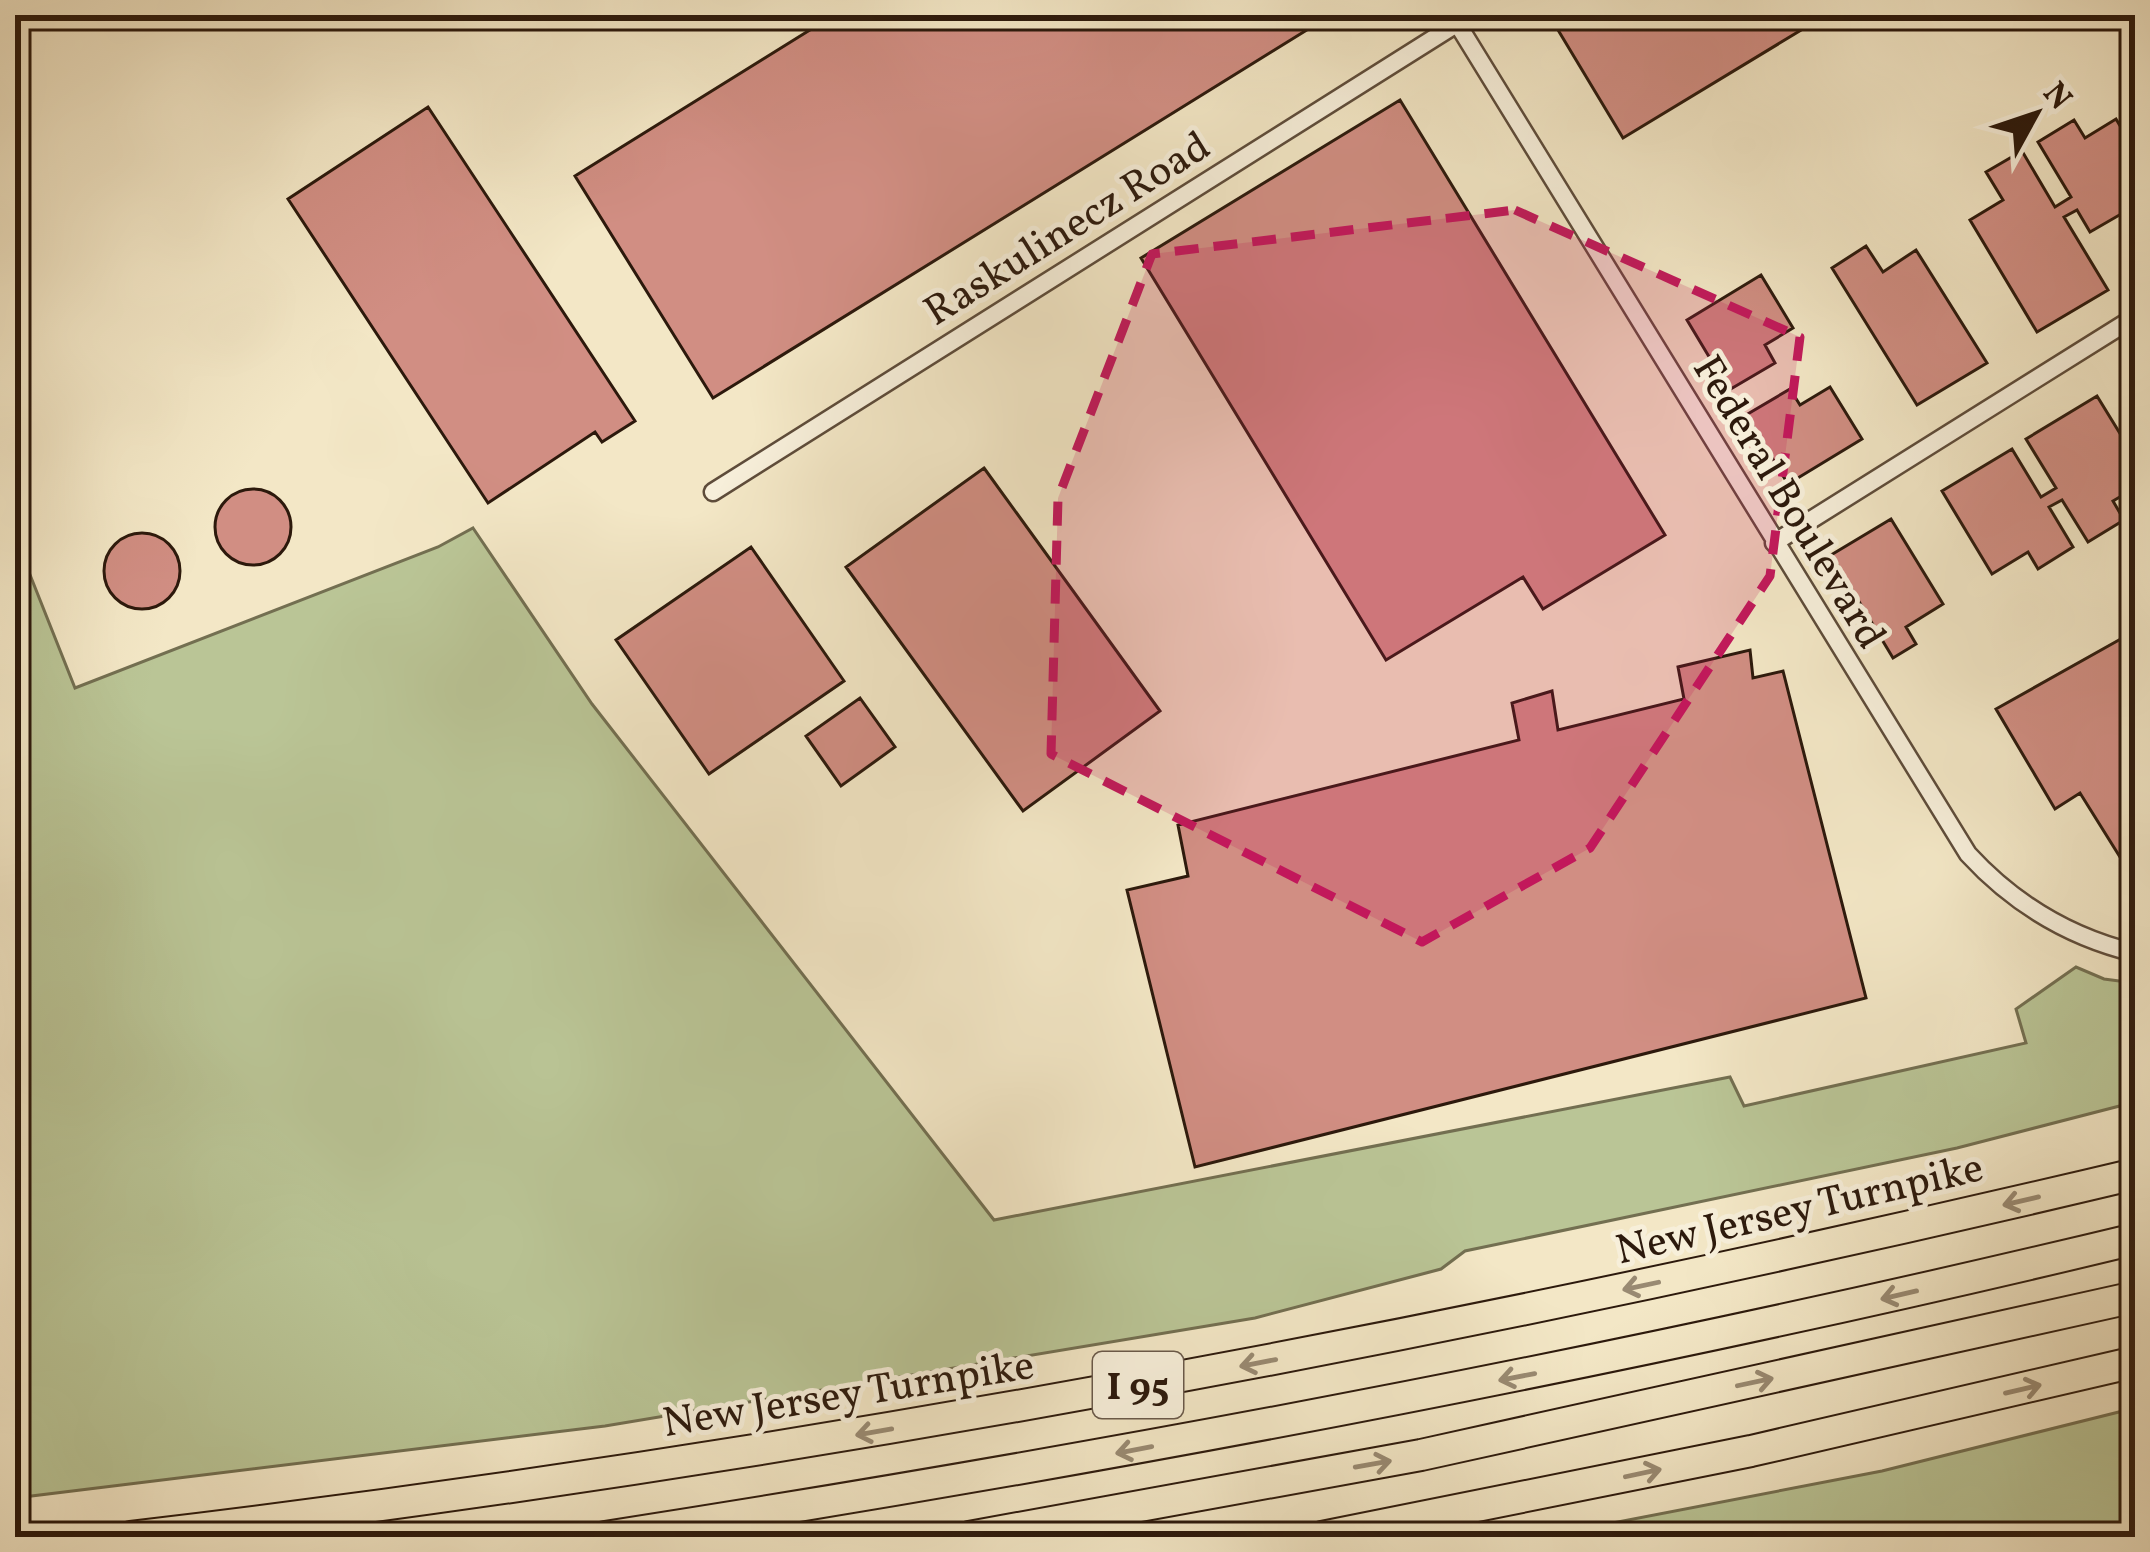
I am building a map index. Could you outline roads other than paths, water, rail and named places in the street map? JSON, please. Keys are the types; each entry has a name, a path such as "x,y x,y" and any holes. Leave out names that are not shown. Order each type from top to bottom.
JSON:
{"highway":[{"name":"New Jersey Turnpike","path":"131,1537 578,1478 1079,1396 1714,1271 2135,1174"},
{"name":"I 95","path":"605,1537 1084,1460 1432,1394 1755,1328 2135,1239"},
{"path":"969,1537 1421,1455 2135,1297"},
{"path":"1322,1537 1751,1451 2135,1362"}],"street":[{"name":"Raskulinecz Road","path":"713,492 1455,19"},
{"name":"Federal Boulevard","path":"1455,19 1968,854 2040,915 2084,937 2135,952"},
{"path":"1774,543 2135,317"}]}
